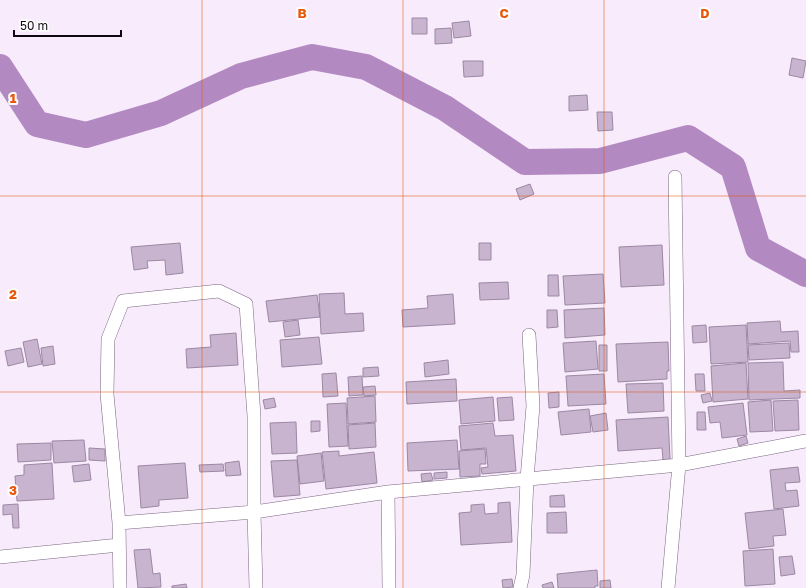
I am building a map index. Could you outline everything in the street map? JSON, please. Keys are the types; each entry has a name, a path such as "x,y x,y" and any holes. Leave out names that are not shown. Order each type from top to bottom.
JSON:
{"street":[{"path":"668,588 679,465 674,177"},
{"path":"120,588 119,523 108,394 108,340 123,301 219,291 246,304 254,416 256,588"},
{"path":"520,588 533,406 529,335"},
{"path":"119,523 254,512 388,492 679,465 806,441"},
{"path":"388,492 389,588"},
{"path":"0,557 119,545"}],"building":[{"path":"412,18 427,18 427,34 412,34"},
{"path":"469,21 471,36 454,38 452,23"},
{"path":"451,28 452,43 435,44 435,29"},
{"path":"792,58 806,61 803,78 789,75"},
{"path":"463,61 483,61 483,76 464,77"},
{"path":"587,95 588,110 569,111 569,96"},
{"path":"597,112 612,112 613,130 598,131"},
{"path":"530,184 534,194 520,200 516,189"},
{"path":"180,243 183,273 166,275 165,260 147,261 148,268 134,270 131,247"},
{"path":"479,243 491,243 491,260 479,260"},
{"path":"662,245 664,285 621,287 619,247"},
{"path":"603,274 605,303 565,305 563,276"},
{"path":"548,275 558,275 559,296 548,296"},
{"path":"508,282 509,299 480,300 479,283"},
{"path":"344,293 345,314 363,313 364,331 321,334 319,294"},
{"path":"453,294 455,324 403,327 402,310 428,308 427,296"},
{"path":"317,295 320,317 269,322 266,301"},
{"path":"604,308 605,335 565,338 564,310"},
{"path":"547,310 557,310 558,327 547,328"},
{"path":"298,320 300,335 285,337 283,322"},
{"path":"780,321 781,332 798,331 799,352 791,352 790,341 748,344 747,323"},
{"path":"706,325 707,342 693,343 692,326"},
{"path":"746,325 748,362 711,364 709,327"},
{"path":"236,333 238,365 187,368 186,349 211,347 210,335"},
{"path":"319,337 322,364 282,367 280,340"},
{"path":"37,339 42,364 28,367 23,342"},
{"path":"596,341 598,369 565,372 563,343"},
{"path":"668,342 669,371 667,371 667,379 618,382 616,344"},
{"path":"789,343 790,358 749,360 748,345"},
{"path":"599,345 607,345 607,371 599,371"},
{"path":"53,346 55,364 43,366 41,348"},
{"path":"21,348 24,362 8,366 5,351"},
{"path":"448,360 449,374 425,377 424,363"},
{"path":"783,362 784,391 800,390 800,398 749,400 748,363"},
{"path":"746,363 748,399 713,402 711,366"},
{"path":"378,367 379,376 363,377 363,368"},
{"path":"336,373 338,396 323,397 322,374"},
{"path":"604,374 606,404 568,406 566,376"},
{"path":"695,374 704,374 705,391 696,391"},
{"path":"362,376 363,395 349,396 348,377"},
{"path":"456,379 457,401 407,404 406,382"},
{"path":"663,383 664,411 628,413 626,384"},
{"path":"375,386 376,395 364,396 363,387"},
{"path":"559,392 559,407 549,408 548,393"},
{"path":"710,393 712,401 703,403 701,395"},
{"path":"375,396 376,422 348,424 347,398"},
{"path":"493,397 495,421 461,424 459,400"},
{"path":"512,397 514,420 499,421 497,398"},
{"path":"274,398 276,407 265,409 263,400"},
{"path":"771,400 773,431 750,432 748,402"},
{"path":"798,400 799,430 775,431 773,401"},
{"path":"346,403 348,446 329,447 327,404"},
{"path":"743,403 747,435 722,438 720,422 710,423 708,407"},
{"path":"589,409 591,432 561,435 558,412"},
{"path":"697,412 705,412 706,430 697,430"},
{"path":"606,413 608,430 593,432 590,416"},
{"path":"668,417 670,459 663,460 662,448 618,451 616,420"},
{"path":"311,421 320,421 320,431 311,432"},
{"path":"296,422 297,453 272,454 270,423"},
{"path":"375,423 376,447 349,449 348,425"},
{"path":"493,423 495,436 513,435 516,471 482,474 481,468 488,467 486,448 461,450 459,426"},
{"path":"746,436 748,443 739,446 737,439"},
{"path":"84,440 86,461 54,463 52,441"},
{"path":"457,440 459,469 408,471 407,443"},
{"path":"51,443 51,460 18,462 17,444"},
{"path":"89,448 105,449 105,461 89,460"},
{"path":"485,449 486,464 480,464 480,476 460,477 459,451"},
{"path":"339,451 339,456 374,452 377,483 326,489 322,452"},
{"path":"321,453 324,481 300,484 297,456"},
{"path":"297,460 300,495 274,497 271,461"},
{"path":"239,461 241,475 226,476 225,463"},
{"path":"52,463 54,499 17,501 15,476 24,475 24,465"},
{"path":"185,463 188,498 159,500 159,506 141,508 138,466"},
{"path":"89,464 91,480 74,482 72,466"},
{"path":"223,464 224,471 200,472 199,465"},
{"path":"798,467 800,482 785,483 786,491 797,490 799,506 774,509 770,470"},
{"path":"447,472 447,478 434,479 434,473"},
{"path":"431,473 433,480 422,482 421,474"},
{"path":"564,495 565,507 550,507 550,496"},
{"path":"510,502 512,542 461,545 459,513 471,512 471,505 484,504 485,514 498,513 498,503"},
{"path":"18,504 19,528 13,528 12,514 3,515 3,505"},
{"path":"783,509 786,535 773,536 774,546 749,549 745,513"},
{"path":"566,512 567,533 547,533 547,513"},
{"path":"150,549 153,574 160,573 161,587 138,588 134,550"},
{"path":"773,549 775,584 745,586 743,551"},
{"path":"792,556 795,574 781,576 779,557"},
{"path":"597,570 598,586 595,586 595,588 558,588 557,574"},
{"path":"512,579 513,587 503,588 502,580"},
{"path":"610,580 611,588 600,588 600,581"},
{"path":"552,582 554,588 543,588 542,585"},
{"path":"186,584 187,588 172,588 172,586"}],"waterway":[{"path":"0,67 37,124 86,135 161,113 241,76 312,57 366,67 445,108 525,162 600,161 688,138 733,167 758,248 806,274"}]}
